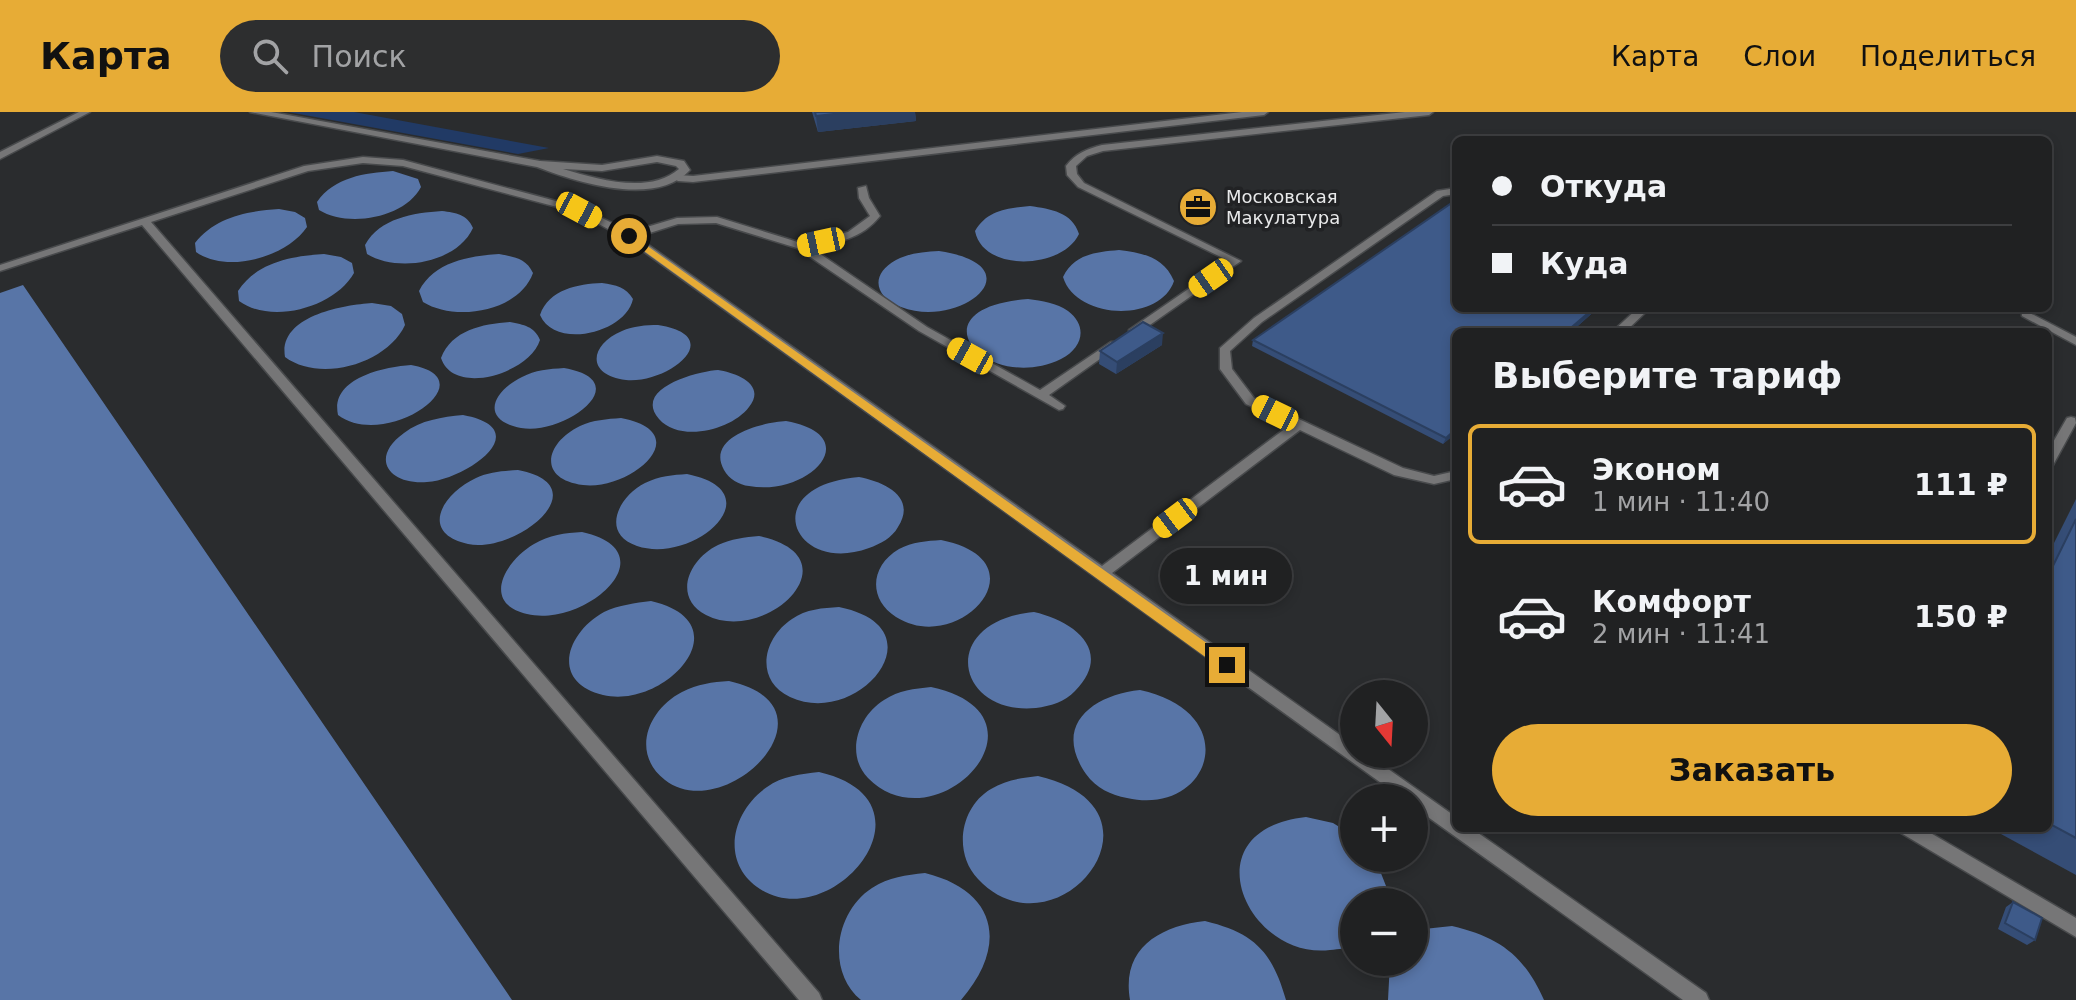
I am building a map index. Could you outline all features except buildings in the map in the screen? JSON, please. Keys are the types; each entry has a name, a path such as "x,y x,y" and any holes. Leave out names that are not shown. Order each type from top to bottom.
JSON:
{"street":[{"path":"255,112 540,164 602,168 666,159 684,166 685,170 678,178 646,185 596,181 540,164"}],"lane":[{"path":"0,156 86,112"},
{"path":"678,178 693,179 1264,112"},
{"path":"1041,395 1236,261 1081,185 1072,175 1071,166 1084,153 1102,148 1429,112"},
{"path":"0,268 307,168 363,160 403,163 579,210 629,236 1452,825"},
{"path":"801,246 840,238 868,226 875,216 864,198 863,188"},
{"path":"1452,192 1440,193 1258,320 1224,350 1226,369 1250,401 1399,472 1434,480 1452,476"},
{"path":"629,236 677,221 717,220 801,246 923,329 1059,406"},
{"path":"145,222 812,1000"},
{"path":"1622,328 1640,312"},
{"path":"2026,314 2051,328"},
{"path":"2052,329 2076,342"},
{"path":"2052,455 2071,421"},
{"path":"1100,575 1299,424"},
{"path":"1462,832 1699,1000"},
{"path":"1914,832 2076,928"}],"shaded area":[{"path":"288,112 354,112 549,148 518,154"},
{"path":"393,171 418,179 421,187 413,198 389,213 360,219 319,210 317,202 341,182 361,175"},
{"path":"1030,206 1053,210 1071,221 1079,234 1070,246 1041,260 1024,261 1007,260 981,245 975,231 992,214"},
{"path":"279,209 305,218 307,227 286,247 239,262 224,262 196,252 195,243 222,221"},
{"path":"442,211 464,217 473,228 454,250 441,257 410,263 394,263 367,254 365,245 371,236 388,223 420,213"},
{"path":"1119,250 1144,255 1165,266 1174,281 1166,295 1136,310 1118,311 1084,302 1071,291 1063,277 1073,263 1094,253"},
{"path":"939,251 968,259 983,269 986,281 980,293 946,310 924,312 901,307 885,297 879,278 888,266 906,256"},
{"path":"324,254 352,263 354,273 333,295 302,309 285,312 268,312 239,301 238,291 265,267 288,259"},
{"path":"499,254 523,261 533,273 526,286 514,297 485,310 468,312 436,308 423,302 419,291 433,273 453,262"},
{"path":"602,283 620,287 633,299 628,311 618,321 590,333 574,334 548,326 540,315 544,306 557,294 574,287"},
{"path":"23,285 512,1000 0,1000 0,293"},
{"path":"1028,299 1059,306 1074,317 1080,336 1074,349 1061,359 1033,367 1008,366 986,358 972,346 967,331 973,317 992,306"},
{"path":"372,303 391,306 402,314 405,325 384,350 368,359 334,369 299,365 285,357 286,343 302,322 330,310"},
{"path":"510,322 532,329 540,340 533,352 508,370 492,376 461,376 449,370 441,358 452,341 469,330"},
{"path":"658,325 679,331 689,339 690,348 673,367 659,375 626,380 613,377 598,366 598,351 611,337 631,328"},
{"path":"411,365 433,373 440,384 435,396 422,409 403,419 381,424 358,424 338,415 338,402 350,383 387,368"},
{"path":"564,368 585,375 595,384 595,395 587,406 556,424 538,428 521,428 499,419 495,405 498,397 512,383 532,373"},
{"path":"718,370 740,377 752,386 754,399 741,415 719,427 692,432 668,426 659,419 653,408 654,398 661,390 684,378"},
{"path":"463,415 485,422 495,431 495,442 476,463 443,479 427,482 402,479 388,468 387,452 404,433 425,422"},
{"path":"621,418 644,425 655,436 656,447 649,459 620,479 601,484 583,485 558,476 551,460 553,451 568,433 590,422"},
{"path":"786,421 810,429 823,439 826,451 820,463 791,483 771,487 745,485 729,476 720,458 729,440 764,424"},
{"path":"518,470 542,478 552,490 551,503 542,517 508,539 487,544 468,544 453,539 444,531 440,522 441,512 454,493 481,476"},
{"path":"687,474 713,483 725,496 725,510 717,524 681,545 659,549 637,546 625,540 616,524 617,514 628,496 650,481"},
{"path":"859,477 888,487 901,499 903,516 895,531 869,548 842,553 821,550 805,540 796,526 796,511 806,496 826,484"},
{"path":"582,532 608,542 619,555 619,570 610,586 573,610 550,615 527,614 504,601 502,581 514,560 524,551 551,537"},
{"path":"759,536 788,547 801,562 802,578 792,595 775,609 754,619 730,621 706,615 689,598 688,578 692,569 708,551 723,543"},
{"path":"941,540 972,551 987,567 990,584 982,601 966,616 944,625 920,626 896,617 887,610 877,592 876,583 882,564 899,549 920,542"},
{"path":"651,601 678,612 692,627 693,644 686,662 670,678 650,690 627,696 603,695 586,689 575,680 569,656 580,632 604,612"},
{"path":"839,607 870,618 885,634 887,653 879,672 863,688 841,699 816,703 790,697 779,690 767,670 769,648 774,637 782,627 803,613"},
{"path":"1034,612 1075,630 1090,651 1091,663 1075,691 1062,701 1036,708 1009,707 988,698 974,684 968,666 971,648 982,632 1003,619"},
{"path":"729,681 762,695 777,714 776,736 763,758 743,776 717,788 690,790 665,780 648,758 646,745 652,721 670,700 682,692 705,684"},
{"path":"931,687 968,702 986,723 986,747 974,769 953,787 925,797 896,795 868,778 861,768 856,747 861,725 884,700 901,692"},
{"path":"1140,690 1173,702 1194,719 1204,739 1204,760 1196,778 1179,792 1156,800 1121,797 1099,787 1086,774 1073,741 1076,727 1093,706 1107,698"},
{"path":"819,772 855,787 873,809 875,834 864,859 844,880 818,895 789,899 760,889 739,866 735,852 738,823 755,797 773,783"},
{"path":"1038,776 1080,793 1100,818 1102,845 1091,871 1069,892 1040,903 1009,900 978,879 970,868 963,844 964,831 972,807 991,789 1008,781"},
{"path":"1306,817 1333,823 1340,827 1340,872 1380,872 1386,888 1340,888 1340,949 1300,948 1275,935 1255,916 1243,892 1240,867 1248,845 1270,827"},
{"path":"925,873 949,881 968,893 981,907 988,923 990,941 976,980 961,1000 861,1000 850,988 839,958 843,926 850,912 859,899 878,884"},
{"path":"1205,921 1236,932 1259,947 1274,969 1286,1000 1130,1000 1132,966 1147,943 1173,928"},
{"path":"1452,926 1496,942 1528,971 1544,1000 1388,1000 1389,976 1428,976 1428,929"}],"place":[{"name":"Московская Макулатура","path":"1198,207"}],"route":[{"path":"629,236 1227,665"}]}
